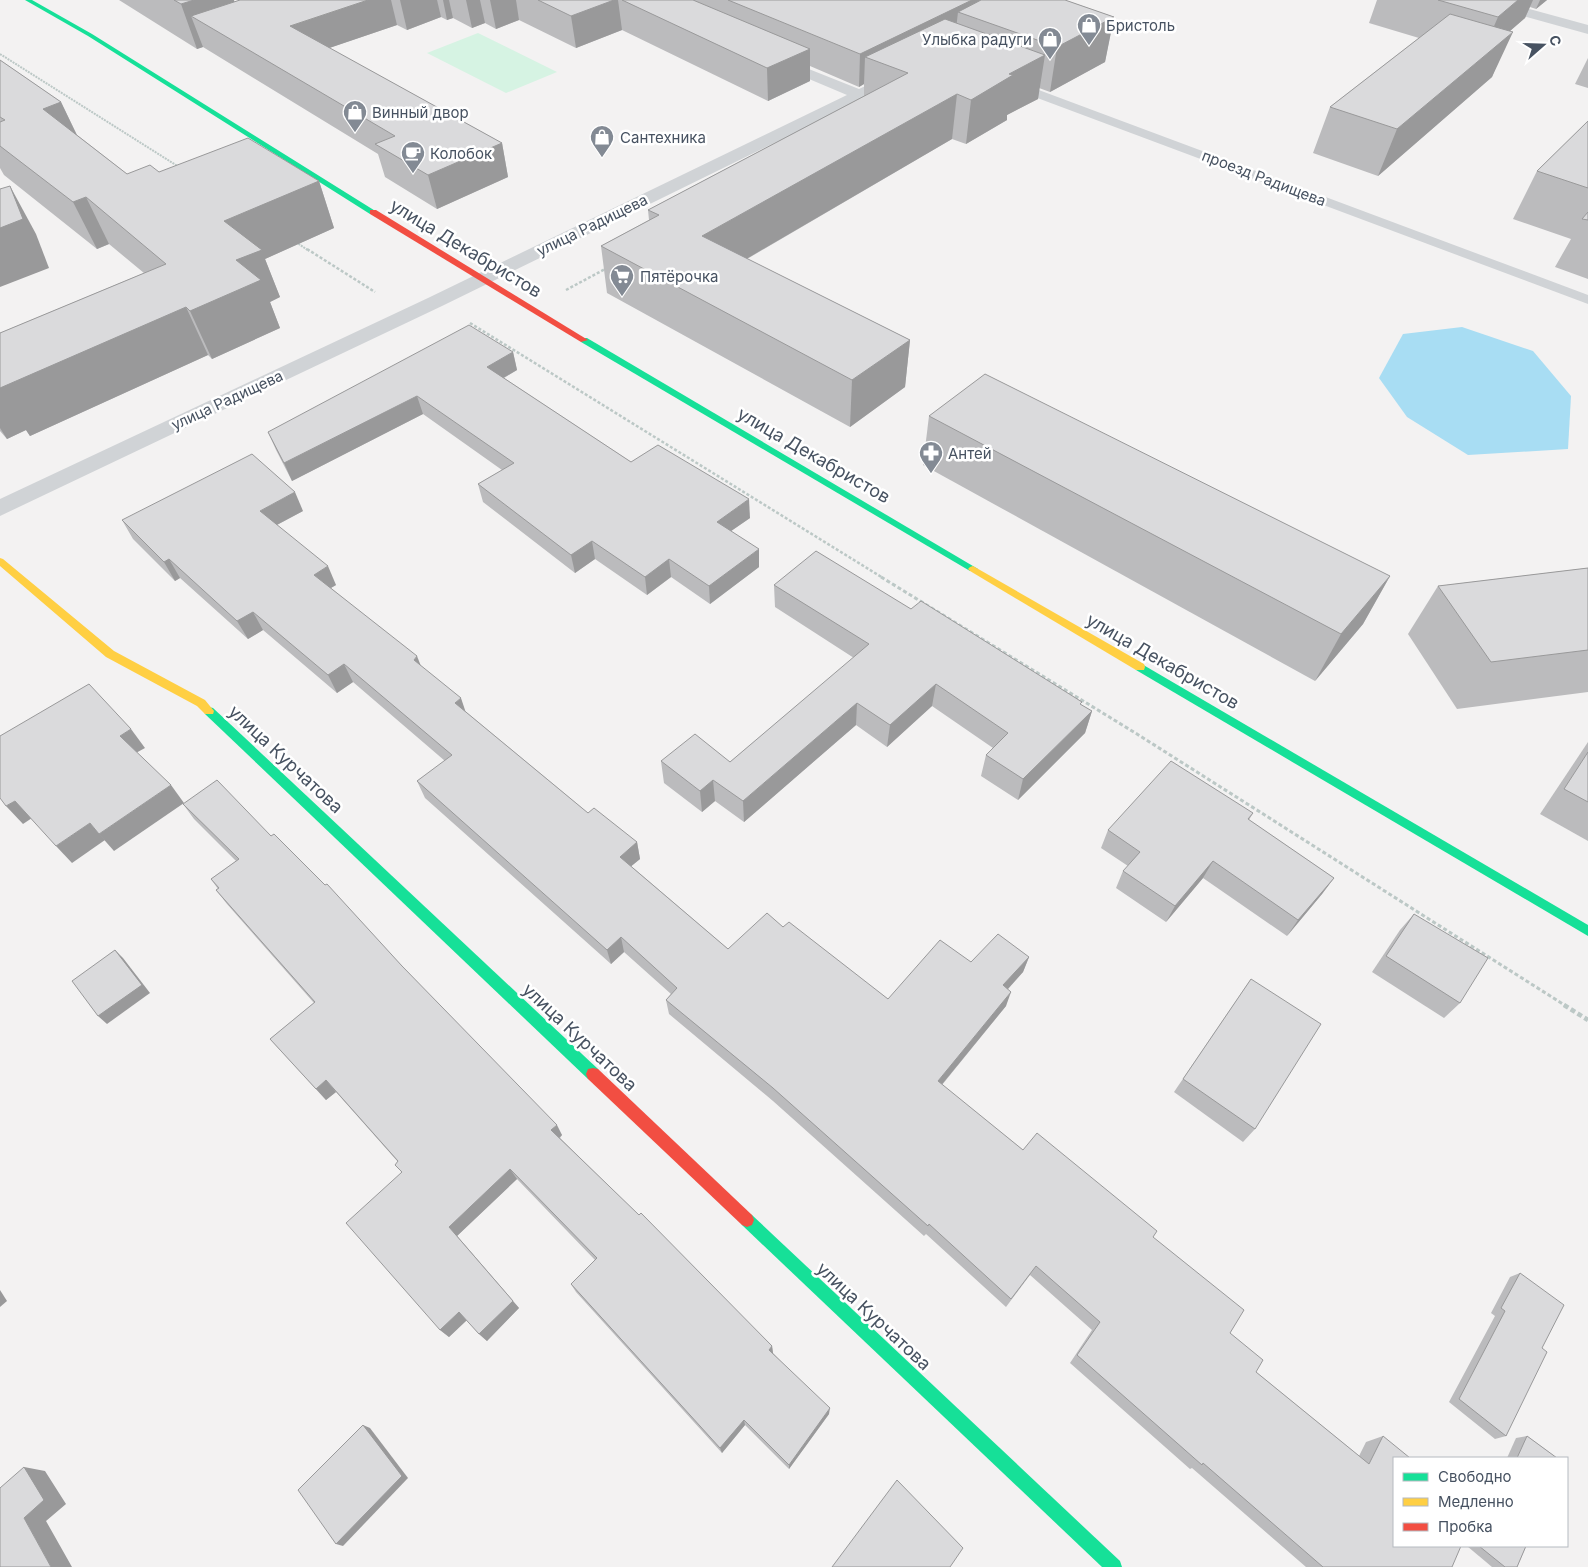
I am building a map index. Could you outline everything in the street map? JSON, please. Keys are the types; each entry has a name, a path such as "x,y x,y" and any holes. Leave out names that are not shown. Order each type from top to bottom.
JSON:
{"street":[{"name":"улица Декабристов","path":"28,0 90,35 481,279 1588,931"},
{"path":"1482,0 1588,30"},
{"path":"766,56 860,95"},
{"name":"улица Радищева","path":"2,504 410,314 913,69"},
{"name":"улица Курчатова","path":"0,561 110,654 201,703 1114,1567"}],"lane":[{"name":"проезд Радищева","path":"1003,80 1588,300"}],"path":[{"path":"0,54 181,168"},
{"path":"295,241 410,314"},
{"path":"559,294 611,266"},
{"path":"435,302 1128,728 1588,1020"}],"green space":[{"path":"478,33 557,72 506,93 427,53"}],"water":[{"path":"1462,327 1533,351 1571,396 1568,449 1468,455 1407,417 1379,378 1403,334"}],"building":[{"path":"174,0 194,0 181,4"},
{"path":"240,0 368,0 290,26 502,143 428,175 375,144 395,136 191,16"},
{"path":"538,0 614,0 571,16"},
{"path":"622,0 693,0 810,49 767,68"},
{"path":"728,0 972,0 860,54"},
{"path":"981,0 1065,0 1114,17 1057,47 958,12"},
{"path":"1438,0 1518,0 1498,17"},
{"path":"1450,14 1513,32 1397,129 1330,107"},
{"path":"945,19 1045,55 1009,74 1013,75 971,100 957,94 702,236 910,340 852,380 601,246 659,215 648,210 908,73 865,57"},
{"path":"0,60 61,102 43,109 127,174 150,165 159,172 248,138 319,181 224,221 262,250 236,260 261,280 190,311 186,307 0,388 0,333 166,264 86,197 73,202 0,146 0,122 5,120 0,117"},
{"path":"1588,121 1588,188 1537,171"},
{"path":"10,186 23,219 0,228 0,189"},
{"path":"1588,212 1588,220 1582,219"},
{"path":"469,325 513,352 487,367 631,462 658,445 749,499 717,522 759,549 709,586 669,559 645,577 592,541 571,555 478,484 514,463 417,396 284,463 268,432"},
{"path":"985,374 1390,576 1341,634 929,416"},
{"path":"252,454 295,492 260,511 328,566 314,575 417,656 414,660 461,698 455,703 588,813 594,808 637,842 620,857 728,949 767,913 783,927 789,922 888,999 940,940 971,962 998,934 1029,957 1003,985 1011,992 938,1081 1023,1150 1037,1133 1157,1231 1153,1237 1244,1310 1230,1333 1263,1360 1256,1372 1369,1464 1383,1436 1409,1457 1393,1457 1393,1547 1461,1547 1452,1567 1323,1567 1203,1463 1202,1465 1077,1355 1100,1322 1036,1266 1011,1299 929,1224 928,1226 773,1088 666,1000 677,988 621,937 607,950 417,781 452,755 344,664 328,675 253,612 237,621 169,559 164,562 122,520"},
{"path":"816,551 911,609 921,601 1082,702 1080,704 1092,711 1023,779 986,755 1008,733 936,684 890,725 857,703 743,801 713,780 700,791 661,761 695,734 730,762 869,644 774,585"},
{"path":"1588,568 1588,650 1491,662 1438,586"},
{"path":"89,684 131,729 120,736 171,785 99,834 90,823 56,846 15,801 6,806 0,798 0,736"},
{"path":"1588,752 1588,802 1564,789"},
{"path":"1171,761 1253,813 1248,819 1334,878 1298,920 1213,861 1175,906 1123,871 1140,852 1108,830"},
{"path":"217,780 271,836 274,834 325,885 327,884 402,966 557,1125 551,1130 639,1215 641,1213 772,1346 769,1350 830,1408 789,1465 744,1420 720,1448 571,1284 597,1258 510,1169 449,1227 513,1301 479,1334 459,1312 440,1330 346,1223 402,1172 395,1165 398,1161 326,1080 316,1089 270,1039 315,1002 216,890 219,888 211,879 239,859 183,804"},
{"path":"1414,914 1488,958 1460,1003 1386,956"},
{"path":"115,950 142,985 98,1016 72,981"},
{"path":"1251,979 1321,1024 1255,1129 1183,1079"},
{"path":"1520,1273 1564,1305 1542,1348 1547,1352 1506,1436 1459,1399 1505,1311 1501,1308"},
{"path":"363,1425 402,1476 336,1544 298,1490"},
{"path":"1527,1436 1556,1457 1517,1457"},
{"path":"24,1467 44,1500 24,1518 51,1567 0,1567 0,1488"},
{"path":"897,1480 963,1548 950,1567 832,1567"},
{"path":"1480,1547 1526,1547 1517,1567 1505,1567"}],"traffic: fast":[{"path":"28,0 90,35 373,212"},
{"path":"584,340 973,569"},
{"path":"1140,667 1588,931"},
{"path":"209,711 593,1074"},
{"path":"747,1220 1114,1567"}],"traffic: slow":[{"path":"0,561 110,654 201,703 209,711"},
{"path":"973,569 1140,667"}],"traffic: jam":[{"path":"373,212 584,340"},
{"path":"593,1074 747,1220"}],"place":[{"name":"Бристоль","path":"1089,46"},
{"name":"Улыбка радуги","path":"1050,60"},
{"name":"Винный двор","path":"355,133"},
{"name":"Сантехника","path":"602,158"},
{"name":"Колобок","path":"413,174"},
{"name":"Пятёрочка","path":"622,297"},
{"name":"Антей","path":"931,474"}]}
